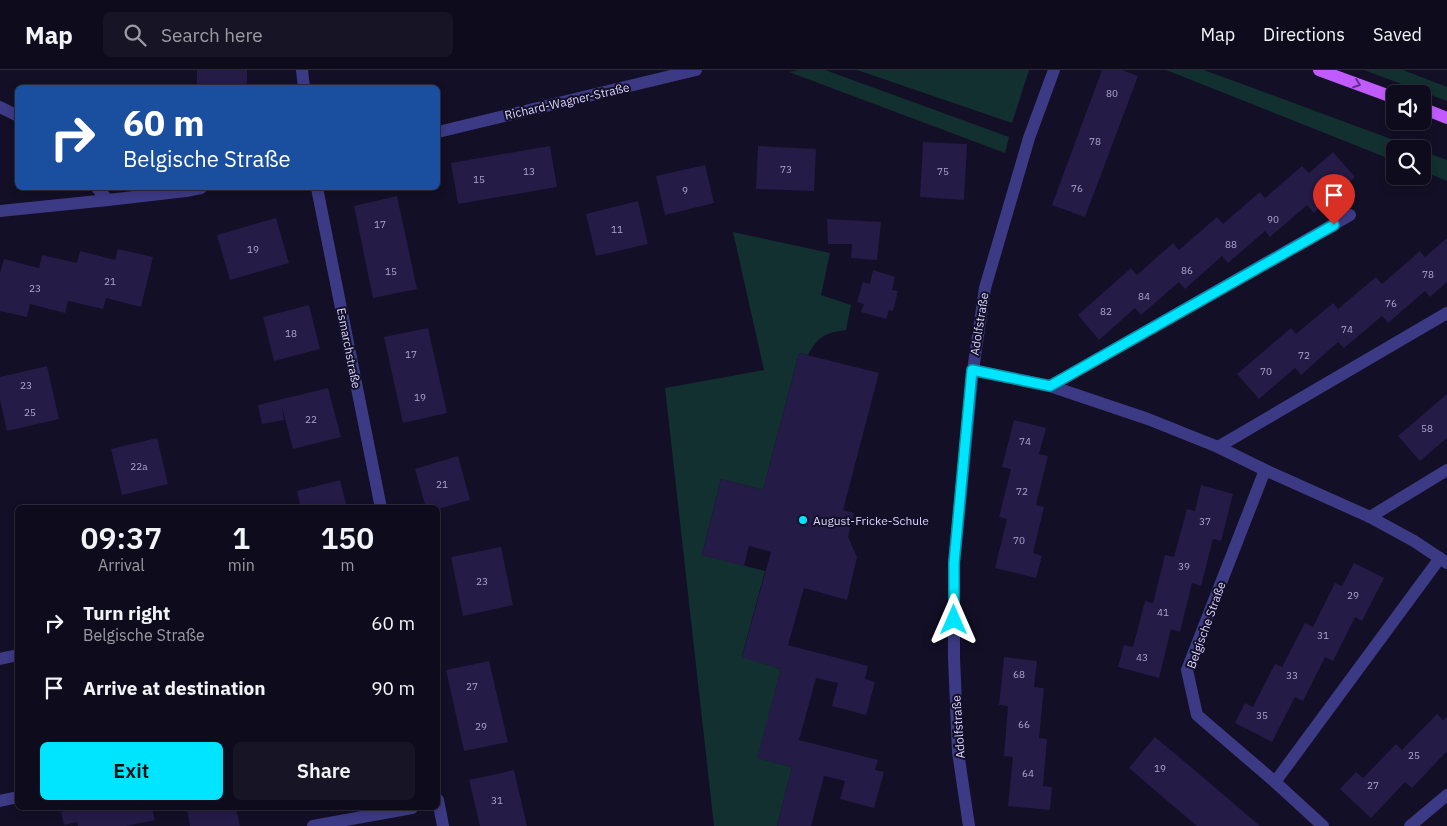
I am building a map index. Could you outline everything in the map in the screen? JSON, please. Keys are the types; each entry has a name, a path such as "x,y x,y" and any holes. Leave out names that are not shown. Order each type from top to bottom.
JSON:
{"main road":[{"path":"1319,70 1386,95"},
{"path":"1431,112 1447,118"}],"street":[{"path":"302,70 304,85"},
{"name":"Richard-Wagner-Straße","path":"440,132 696,70"},
{"name":"Adolfstraße","path":"969,826 958,752 954,658 954,563 972,370 984,288 1029,138 1054,70"},
{"path":"0,107 15,114"},
{"path":"99,190 108,200"},
{"path":"0,211 191,190"},
{"name":"Esmarchstraße","path":"317,190 380,505"},
{"path":"1050,386 1350,215"},
{"path":"1218,447 1447,313"},
{"path":"972,370 1050,386 1148,419 1218,447 1370,517 1414,541 1443,560 1275,782"},
{"name":"Belgische Straße","path":"1265,470 1188,670 1197,715 1323,826"},
{"path":"1370,517 1447,470"},
{"path":"0,659 15,656"},
{"path":"1410,826 1447,795"},
{"path":"0,801 15,798"},
{"path":"314,826 401,810"},
{"path":"440,810 443,826"}],"green space":[{"path":"825,70 1009,137 1005,153 789,72"},
{"path":"857,70 1029,70 1012,123"},
{"path":"1166,70 1204,70 1394,140 1386,140 1386,157"},
{"path":"1364,70 1403,70 1447,87 1447,101 1431,95 1431,85 1404,85"},
{"path":"1431,154 1447,160 1447,181 1431,174"},
{"path":"733,232 830,253 821,295 851,305 846,330 823,336 808,355 799,353 763,490 721,479 702,555 765,571 742,656 781,669 758,758 792,767 777,826 714,826 665,388 764,370"}],"building":[{"path":"197,70 247,70 247,85 197,85"},
{"path":"1102,70 1122,70 1138,76 1085,217 1052,205"},
{"path":"923,142 967,144 964,200 920,197"},
{"path":"550,146 557,187 458,204 451,163"},
{"path":"758,146 816,149 814,191 756,189"},
{"path":"1333,152 1355,177 1314,213 1307,205 1270,237 1265,231 1228,263 1222,256 1185,289 1179,282 1141,315 1135,308 1099,340 1078,315 1131,268 1137,275 1173,243 1179,250 1217,217 1223,224 1260,192 1265,198 1302,166 1309,173"},
{"path":"705,165 714,203 665,215 656,176"},
{"path":"397,196 417,289 373,298 354,206"},
{"path":"638,201 648,244 596,256 586,214"},
{"path":"276,218 289,263 230,280 217,235"},
{"path":"827,219 881,222 877,260 851,258 852,244 828,244"},
{"path":"1447,238 1447,282 1430,297 1425,291 1388,323 1382,316 1344,348 1338,342 1301,375 1295,368 1259,399 1237,374 1291,328 1296,334 1333,303 1338,309 1376,277 1382,284 1420,251 1425,257"},
{"path":"118,249 153,257 141,307 106,298 103,309 68,301 65,313 30,304 27,317 0,311 0,273 4,259 39,268 42,255 77,263 80,251 115,260"},
{"path":"873,270 895,277 892,290 898,291 893,311 889,310 886,319 861,312 864,304 857,302 863,282 870,284"},
{"path":"309,305 320,349 274,361 263,317"},
{"path":"428,328 447,413 403,423 384,337"},
{"path":"799,353 879,373 843,510 854,513 848,537 857,557 847,600 804,588 788,645 868,666 865,679 875,682 866,715 832,706 838,683 816,678 799,740 878,760 875,770 884,772 874,808 840,799 845,781 824,776 811,826 777,826 792,767 757,758 781,669 742,657 771,552 749,546 744,566 702,555 721,479 763,490"},
{"path":"47,366 59,419 7,431 0,400 0,377"},
{"path":"328,388 341,437 293,449 282,407 284,420 262,424 258,405"},
{"path":"1447,394 1447,438 1420,461 1398,436"},
{"path":"1014,420 1046,428 1039,454 1048,456 1036,505 1044,507 1033,553 1042,556 1036,578 995,568 1007,519 999,517 1011,469 1002,467"},
{"path":"157,438 168,484 122,495 111,449"},
{"path":"458,456 470,500 440,508 440,505 425,505 415,469"},
{"path":"340,480 346,505 300,505 297,491"},
{"path":"1201,485 1233,494 1221,541 1213,539 1201,586 1192,583 1180,632 1171,629 1159,678 1118,667 1124,645 1133,647 1145,601 1153,603 1165,555 1174,557 1187,509 1195,511"},
{"path":"501,547 513,605 463,616 451,557"},
{"path":"1354,563 1384,578 1362,621 1355,617 1333,661 1325,657 1303,701 1295,697 1272,742 1235,723 1245,703 1253,707 1275,664 1282,667 1305,623 1313,627 1335,583 1342,586"},
{"path":"1004,657 1037,661 1034,687 1044,688 1039,738 1047,739 1043,786 1052,787 1050,810 1008,806 1013,757 1004,756 1008,706 999,705"},
{"path":"489,661 508,742 464,751 446,670"},
{"path":"1437,714 1443,720 1447,717 1447,753 1412,788 1405,782 1371,818 1340,789 1356,772 1363,778 1396,744 1402,750"},
{"path":"1155,737 1260,826 1197,826 1165,799 1129,768"},
{"path":"514,770 527,826 480,826 469,780"},
{"path":"71,810 152,810 155,820 126,826 78,826 77,822 64,825 61,812"},
{"path":"187,810 236,810 240,826 190,826"}],"place":[{"name":"August-Fricke-Schule","path":"803,520"}],"route":[{"path":"954,620 954,563 972,370 1050,386 1334,225"}]}
